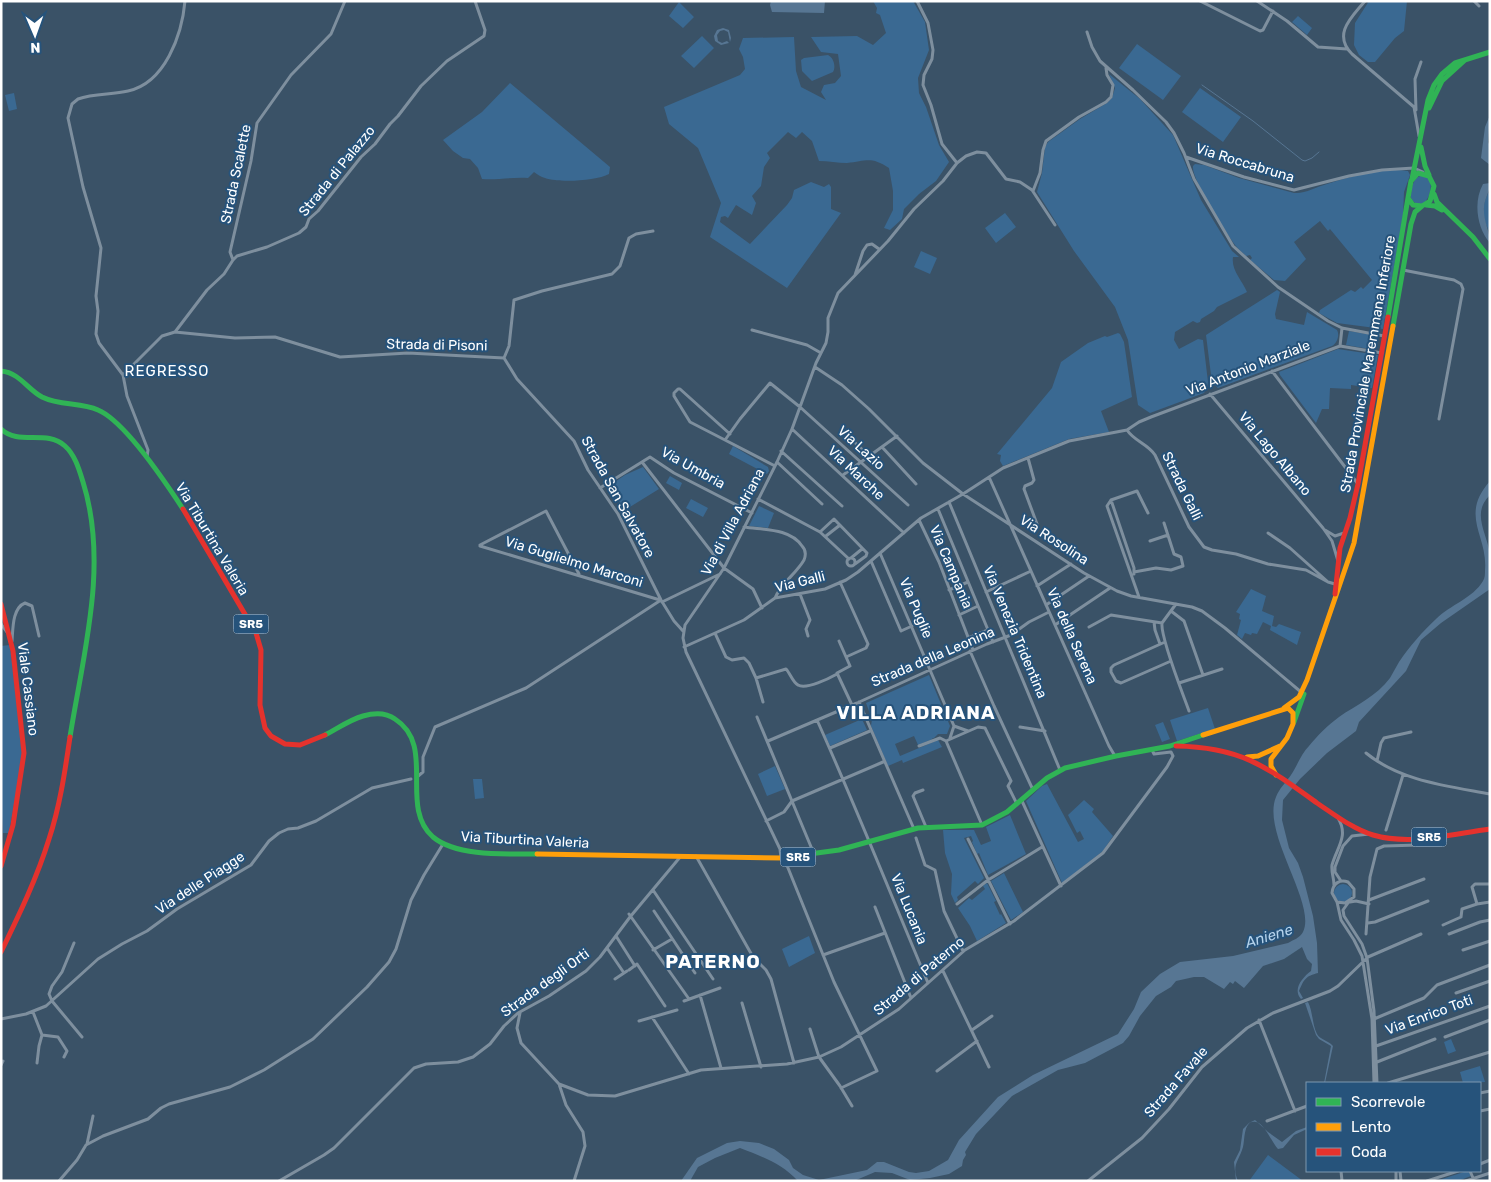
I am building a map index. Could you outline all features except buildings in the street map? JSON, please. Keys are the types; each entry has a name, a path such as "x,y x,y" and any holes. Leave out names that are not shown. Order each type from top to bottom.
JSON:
{"main road":[{"path":"1447,213 1435,206 1413,205 1408,198 1431,92 1439,78 1452,65 1490,52"},
{"path":"1421,140 1424,166 1426,174 1434,182 1436,201 1473,238 1490,259"},
{"path":"1412,179 1418,173 1426,174"},
{"path":"1423,206 1430,201 1434,190"},
{"name":"Strada Provinciale Maremmana Inferiore","path":"1335,599 1340,548 1358,484 1408,198"},
{"name":"Strada Provinciale Maremmana Inferiore","path":"1293,724 1356,535 1413,217 1417,210 1423,206"},
{"name":"Via Tiburtina Valeria","path":"1,371 6,370 14,374 35,392 48,399 88,406 104,413 123,429 147,457 195,526 255,630 262,650 260,711 262,724 267,732 275,739 284,743 300,743 319,738 364,715 373,713 386,714 402,723 410,732 416,749 414,778 416,806 419,817 428,831 443,844 464,850 508,853 783,858 815,854 870,842 914,829 982,825 1002,815 1060,770 1078,764 1170,746 1284,708"},
{"path":"1,430 13,438 43,437 54,439 64,444 73,456 81,475 91,518 94,587 67,762 55,817 44,855 1,952"},
{"path":"1345,532 1352,531 1356,535"},
{"path":"1338,561 1342,565 1348,563"},
{"name":"Viale Cassiano","path":"1,604 11,643 24,753 13,825 1,866"},
{"name":"Strada Provinciale Maremmana Inferiore","path":"1284,708 1296,700 1307,680"},
{"path":"1276,775 1270,762 1272,755 1285,742 1293,724 1294,716 1292,710 1284,708"},
{"path":"1195,738 1195,745"},
{"path":"1246,757 1260,756 1285,742"},
{"name":"Via Tiburtina Valeria","path":"1170,746 1195,745 1221,748 1246,757 1338,817 1369,834 1405,839 1490,829"}],"street":[{"path":"147,457 148,450 127,396 123,375 99,343 97,335 98,311 96,294 101,248 82,182 68,113 72,104 80,98 130,91 146,84 152,79 164,63 176,41 183,19 185,1"},
{"name":"Strada Scalette","path":"233,260 230,252 251,161 257,123 281,87 332,34 345,1"},
{"name":"Strada di Palazzo","path":"175,332 207,290 228,269 233,260 241,254 276,244 299,233 307,226 310,218 318,211 361,157 375,144 419,88 447,61 485,35 485,29 475,1"},
{"path":"917,1 928,23 933,51 924,75 923,85 942,144 957,163 971,154 985,153 989,155 1006,179 1022,184 1033,191 1055,224"},
{"path":"1200,1 1260,31 1263,30 1273,11"},
{"path":"1257,1 1273,11 1318,47 1347,49"},
{"path":"1365,1 1344,29 1343,40 1347,49 1414,107 1421,140"},
{"path":"1474,1 1479,6"},
{"path":"1087,32 1094,52 1106,67 1166,122 1177,137 1194,179 1233,246 1282,290 1325,319 1342,328 1385,336"},
{"path":"1415,113 1415,81 1421,62"},
{"path":"1033,191 1040,173 1046,141 1079,117 1110,98 1113,88 1107,75 1106,67"},
{"name":"Via Roccabruna","path":"1186,156 1246,178 1295,190 1370,172 1414,168"},
{"name":"Via di Villa Adriana","path":"683,631 689,618 724,568 776,464 792,429 827,339 828,319 834,301 840,291 888,241 914,209 944,180 957,163"},
{"path":"1414,168 1426,174"},
{"name":"Strada di Pisoni","path":"175,332 232,338 275,337 340,357 404,353 504,358 509,344 514,300 542,291 612,274 620,266 629,238 636,234 653,231"},
{"name":"Via di Villa Adriana","path":"854,276 863,250 868,244 872,244 879,249"},
{"path":"860,260 868,263"},
{"path":"1403,270 1454,280 1461,284 1464,289 1439,419"},
{"path":"1340,346 1342,328"},
{"path":"752,330 807,345 821,352"},
{"path":"123,375 162,336 175,332"},
{"name":"Via Antonio Marziale","path":"1127,430 1145,419 1340,346 1382,353"},
{"name":"Strada San Salvatore","path":"504,358 517,379 572,437 588,469 618,514 662,601 674,621 683,631"},
{"name":"Via Rosolina","path":"815,367 842,385 923,463 963,494 1089,576 1111,588 1122,593 1198,609 1211,617 1302,692"},
{"path":"1272,371 1358,484"},
{"name":"Via Lazio","path":"730,434 740,419 770,384 800,407 908,505"},
{"path":"726,440 730,434 680,389 674,392 674,396 690,422 726,440 776,464 822,504"},
{"name":"Via Lago Albano","path":"1210,394 1323,528 1332,541 1338,561"},
{"name":"Via Marche","path":"792,429 904,533"},
{"path":"963,494 1005,467 1028,458 1081,438 1127,430"},
{"name":"Strada Galli","path":"1127,430 1131,436 1147,445 1156,455 1188,524 1204,547 1210,550 1234,553 1268,564 1306,570 1328,582"},
{"path":"847,435 869,456"},
{"path":"842,475 897,436"},
{"path":"882,447 916,484"},
{"path":"781,451 842,506"},
{"name":"Via Umbria","path":"642,462 650,457 674,473 752,513"},
{"path":"1028,458 1034,480 1025,486 1024,489 1037,524"},
{"path":"600,488 642,462 724,568 752,588 762,608"},
{"name":"Via della Serena","path":"989,477 1109,746 1116,756"},
{"path":"1134,575 1107,509 1107,504 1111,500 1137,491 1148,513"},
{"name":"Via Galli","path":"684,648 744,620 775,599 819,591 857,573 919,520 963,494"},
{"path":"758,499 826,536 854,560 857,573"},
{"path":"1111,500 1140,597"},
{"name":"Via Venezia Tridentina","path":"949,502 1060,770"},
{"path":"938,509 993,642"},
{"name":"Via Guglielmo Marconi","path":"579,575 546,510 480,546 662,601"},
{"path":"820,532 834,519 866,552 866,556 850,566 847,564 850,558 862,549"},
{"name":"Via Campania","path":"919,520 939,562 994,706 1033,790"},
{"path":"1134,575 1155,568 1171,570 1182,566 1182,558 1174,554 1164,524"},
{"path":"826,536 840,525"},
{"path":"744,528 787,534 801,544 805,550 806,556 803,562 786,580 775,599"},
{"path":"1323,528 1335,536 1345,532"},
{"path":"1268,533 1290,548 1328,582 1335,584"},
{"path":"1150,541 1168,535"},
{"name":"Via Puglie","path":"880,553 954,726"},
{"path":"871,561 901,631 912,626"},
{"path":"1037,586 1071,564"},
{"path":"986,592 1031,571"},
{"path":"414,778 423,772 423,757 435,727 526,688 662,601 720,574"},
{"path":"1046,605 1089,576"},
{"path":"840,582 868,644 866,648 846,657"},
{"path":"949,590 968,582"},
{"path":"1054,625 1111,588"},
{"path":"800,594 810,620 806,629 808,636"},
{"path":"11,643 16,612 24,603 32,606 39,636"},
{"path":"1154,628 1162,624 1176,604"},
{"path":"959,615 978,606"},
{"name":"Strada della Leonina","path":"768,741 972,650 1004,638 1049,612"},
{"path":"1171,612 1185,622 1202,675"},
{"path":"1089,627 1111,614 1162,624"},
{"path":"1154,622 1154,628 1160,644"},
{"path":"1,624 9,635"},
{"path":"1162,624 1165,642 1189,711"},
{"path":"968,638 988,630"},
{"path":"683,631 684,648 694,672 780,850 823,956 877,1071 841,1088"},
{"path":"715,633 726,657 732,660 744,658 749,663 756,678 763,702"},
{"path":"756,678 786,669 796,684 802,686 837,674 849,667 839,641"},
{"path":"1165,642 1112,666 1111,671 1115,681 1122,683 1171,661"},
{"path":"1179,683 1222,669"},
{"path":"837,674 852,705"},
{"path":"858,702 914,829"},
{"path":"757,717 815,854"},
{"name":"Via Lucania","path":"817,720 928,983"},
{"path":"950,739 954,726 969,731"},
{"path":"946,741 969,731 983,727 986,729 1012,781 1008,786 1020,802 1061,886"},
{"path":"1020,727 1044,730"},
{"path":"830,748 870,731"},
{"path":"1377,762 1384,738 1411,732"},
{"path":"919,746 940,738 946,741 982,825"},
{"name":"Strada di Paterno","path":"559,1084 584,1094 612,1096 703,1070 794,1063 819,1057 841,1047 887,1018 912,998 963,951 1010,924 1103,853 1172,757 1172,753 1154,754 1152,750"},
{"path":"1366,753 1377,762 1403,775 1490,794"},
{"path":"766,821 783,813 792,801 884,762"},
{"path":"1264,767 1270,762"},
{"path":"1386,830 1403,775"},
{"name":"Via delle Piagge","path":"1,1019 33,1012 52,1001 98,959 152,928 177,909 251,865 266,844 276,834 316,821 372,788 414,778"},
{"path":"923,790 914,793 913,796 926,827"},
{"path":"1338,817 1342,824 1343,833 1332,866 1334,886 1332,896 1337,902 1341,920 1356,944 1363,961 1372,1019 1375,1082"},
{"path":"1357,901 1351,884 1341,881 1335,872 1335,867 1343,846 1352,836 1369,834"},
{"path":"916,838 925,866 935,870 945,912 963,951"},
{"path":"968,839 1010,924"},
{"path":"86,1145 148,1119 169,1104 228,1087 262,1070 313,1039 367,988 389,962 396,948 412,898 443,844"},
{"path":"1366,934 1370,877 1378,849 1384,846 1419,845"},
{"path":"957,904 988,880 1042,847"},
{"name":"Strada degli Orti","path":"279,1181 334,1148 414,1068 426,1064 460,1062 473,1057 492,1043 506,1024 520,1012 550,996 585,972 607,948 630,916 681,856"},
{"path":"696,856 753,957 766,970 771,979 794,1063"},
{"path":"1337,902 1343,904 1357,901 1369,902 1424,879"},
{"path":"1334,886 1341,881"},
{"path":"1477,904 1473,886 1490,884"},
{"path":"653,890 713,979"},
{"path":"1354,896 1343,910 1344,916 1362,944 1367,958 1376,1046 1375,1082"},
{"path":"1368,923 1428,901"},
{"path":"1443,925 1461,917 1462,909 1490,902"},
{"path":"875,907 912,998"},
{"path":"654,911 695,973"},
{"path":"630,916 689,1000"},
{"path":"1449,934 1490,920"},
{"path":"823,956 885,933"},
{"name":"Strada Favale","path":"1088,1181 1148,1132 1211,1057 1259,1020 1277,1011 1330,991 1367,958 1421,934"},
{"path":"616,936 635,966"},
{"path":"653,950 672,938"},
{"path":"1463,950 1490,941"},
{"path":"74,943 62,972 50,989 49,996 82,1037"},
{"path":"607,948 627,971"},
{"path":"615,979 637,964 664,1006"},
{"path":"1374,1018 1426,998 1436,985 1490,965"},
{"path":"942,970 989,1067"},
{"path":"1456,993 1490,981"},
{"path":"684,1001 720,988"},
{"path":"700,995 721,1068"},
{"path":"742,1003 761,1067"},
{"name":"Via Enrico Toti","path":"1376,1046 1490,1006"},
{"path":"639,1021 677,1010"},
{"path":"33,1012 42,1035 38,1046 37,1063"},
{"path":"520,1012 517,1028 521,1043 559,1084 565,1103 580,1124 585,1136 585,1146 574,1181"},
{"path":"972,1030 992,1016"},
{"path":"652,1017 689,1074"},
{"path":"1259,1020 1295,1111"},
{"path":"1445,1037 1490,1020"},
{"path":"810,1029 819,1057 852,1106"},
{"path":"42,1035 58,1037 66,1050 67,1054 64,1057"},
{"path":"1376,1062 1435,1039"},
{"path":"937,1071 977,1041"},
{"path":"1391,1082 1490,1052"},
{"path":"1267,1121 1306,1106"},
{"path":"59,1181 77,1160 86,1145 93,1116"},
{"path":"1427,1181 1455,1172"},
{"path":"1470,1172 1472,1178"},
{"path":"1466,1181 1490,1172"},
{"path":"1095,1176 1096,1181"}],"shaded area":[{"path":"771,1 825,1 824,13 772,12"},
{"path":"873,1 913,1 925,22 929,50 918,78 919,93 926,107 939,145 949,162 936,181 904,209 902,219 890,230 884,228 893,210 893,191 889,168 873,161 847,163 819,161 812,141 802,132 796,138 788,132 767,153 770,158 764,167 761,186 752,196 756,203 752,215 736,205 728,218 725,216 721,217 720,222 750,244 787,205 792,198 794,190 811,182 824,187 829,184 831,187 831,209 841,213 787,288 710,237 721,203 698,148 669,124 664,107 740,75 745,69 743,57 739,49 743,38 794,37 796,71 801,87 826,100 821,92 824,85 835,83 841,76 838,54 821,52 811,37 857,36 873,45 886,33 880,15 876,13 877,8"},
{"path":"1369,1 1407,1 1404,31 1395,38 1375,62 1368,62 1359,55 1354,45 1355,23"},
{"path":"679,2 694,17 683,28 669,16"},
{"path":"1298,16 1312,28 1307,35 1292,22"},
{"path":"723,28 729,30 731,38 730,42 728,32 720,31 717,35 718,41 722,43 727,41 729,43 721,45 715,41 714,36 717,30"},
{"path":"702,36 714,48 694,68 681,56"},
{"path":"1137,44 1181,76 1163,100 1119,68"},
{"path":"828,55 834,63 833,72 812,81 802,71 801,60 804,58"},
{"path":"1109,74 1140,99 1173,135 1201,200 1232,251 1239,257 1233,257 1233,262 1237,275 1247,292 1217,307 1201,319 1200,322 1193,321 1175,332 1174,340 1179,349 1198,339 1203,340 1207,388 1204,393 1150,413 1138,405 1128,340 1115,307 1074,251 1037,192 1042,173 1045,147 1048,142 1112,98 1115,88"},
{"path":"510,83 610,167 609,174 577,180 551,180 534,172 528,178 482,179 478,168 470,159 463,158 453,151 443,140 482,112"},
{"path":"1200,88 1241,117 1223,142 1182,112"},
{"path":"14,93 17,109 9,111 5,95"},
{"path":"1490,115 1488,142 1490,146 1490,165 1481,158 1485,127"},
{"path":"1195,164 1204,165 1239,178 1294,193 1357,175 1388,170 1408,171 1410,175 1404,192 1403,217 1383,329 1337,323 1319,313 1320,310 1351,290 1355,292 1361,287 1363,289 1372,280 1330,229 1328,231 1320,221 1294,242 1306,259 1285,281 1274,280 1250,260 1252,258 1250,255 1246,256 1235,245 1224,229 1197,182 1193,166"},
{"path":"1424,175 1430,180 1430,191 1426,201 1419,205 1411,198 1411,190 1415,180"},
{"path":"1490,183 1485,200 1484,215 1490,243 1479,222 1477,207 1483,184"},
{"path":"1490,191 1490,232 1485,222 1484,206"},
{"path":"1005,213 1016,227 996,243 985,228"},
{"path":"921,251 937,258 930,274 914,267"},
{"path":"1277,290 1280,292 1275,314 1276,319 1304,325 1307,312 1337,330 1337,341 1332,346 1218,388 1212,383 1206,335"},
{"path":"1349,331 1378,336 1375,350 1346,345"},
{"path":"1118,333 1124,342 1132,397 1101,411 1109,432 1069,439 1003,466 1000,461 1001,455 997,454 1052,388 1061,362 1088,343"},
{"path":"1338,349 1378,355 1372,388 1351,385 1351,389 1330,388 1329,409 1322,409 1316,423 1279,372"},
{"path":"733,446 768,467 769,471 767,474 729,454"},
{"path":"643,467 659,489 625,510 609,486 625,475"},
{"path":"670,476 682,483 679,490 666,483"},
{"path":"1490,481 1490,495 1484,502 1481,516 1490,554 1490,589 1441,623 1421,640 1406,671 1359,722 1356,731 1327,753 1300,779 1283,800 1282,820 1289,848 1298,863 1303,877 1313,916 1317,943 1318,973 1308,977 1302,984 1299,991 1303,998 1301,999 1299,995 1298,987 1305,976 1311,971 1312,964 1307,959 1302,947 1284,959 1263,966 1244,988 1235,981 1233,984 1230,982 1224,989 1204,977 1176,981 1171,987 1156,996 1140,1016 1123,1043 1085,1063 1058,1070 1012,1096 976,1134 965,1152 966,1155 962,1166 949,1174 910,1180 892,1173 875,1172 854,1181 798,1181 778,1165 740,1148 698,1167 690,1181 681,1181 697,1158 727,1143 740,1141 759,1143 774,1149 789,1160 793,1168 803,1175 819,1180 867,1170 877,1162 884,1162 909,1172 929,1171 948,1160 959,1140 998,1097 1033,1075 1118,1034 1134,1009 1141,992 1160,974 1180,962 1233,956 1288,943 1300,936 1303,932 1305,920 1303,904 1276,829 1273,812 1276,797 1304,753 1319,735 1339,717 1379,690 1390,678 1416,639 1442,614 1479,587 1484,579 1485,558 1477,526 1477,505 1481,493"},
{"path":"691,499 708,508 703,517 686,508"},
{"path":"759,506 774,513 768,528 749,526"},
{"path":"1251,589 1266,596 1262,611 1274,616 1272,626 1276,627 1279,624 1301,632 1297,645 1270,630 1271,626 1263,622 1257,634 1245,633 1242,639 1237,635 1241,620 1239,619 1240,614 1236,612"},
{"path":"10,645 23,754 9,833 3,833 1,800 1,646"},
{"path":"929,675 950,726 947,734 938,734 933,739 918,745 914,736 895,744 900,756 938,740 942,747 903,763 902,760 888,766 871,726 872,719 866,703"},
{"path":"1208,708 1215,729 1177,741 1170,720"},
{"path":"862,719 867,730 830,746 825,735"},
{"path":"1163,722 1170,739 1162,742 1155,725"},
{"path":"775,766 785,789 767,796 758,774"},
{"path":"473,779 482,779 484,798 475,799"},
{"path":"1047,784 1078,842 1084,839 1080,831 1077,833 1068,815 1084,800 1094,809 1092,812 1113,836 1103,851 1062,883 1026,801 1042,786"},
{"path":"1010,815 1026,854 988,875 979,853 977,854 971,836 964,838 984,878 978,884 975,881 957,897 958,900 955,903 951,894 952,874 945,853 943,830 974,830 981,845 991,841 986,827"},
{"path":"1004,873 1023,912 1011,920 991,881"},
{"path":"987,883 996,901 994,902 1000,915 1006,923 977,941 958,908 969,898 972,900 985,889 983,886"},
{"path":"1343,884 1349,887 1352,893 1349,899 1343,902 1337,899 1334,893 1337,887"},
{"path":"809,936 815,953 789,967 782,949"},
{"path":"1308,1002 1317,1034 1333,1046 1325,1082 1331,1046 1319,1039 1316,1035 1305,1003"},
{"path":"1451,1039 1456,1051 1448,1054 1444,1042"},
{"path":"1480,1066 1485,1082 1463,1082 1460,1072"},
{"path":"1255,1120 1258,1123 1252,1122 1245,1131 1243,1147 1235,1167 1238,1181 1236,1181 1234,1162 1240,1150 1243,1129 1249,1123"},
{"path":"1306,1127 1306,1129 1294,1135 1283,1148 1278,1149 1264,1129 1282,1142 1296,1131"},
{"path":"1268,1155 1303,1181 1249,1181"},
{"path":"1464,1172 1469,1172 1471,1176 1458,1181 1436,1181"}],"waterway":[{"path":"1202,85 1253,121 1302,160 1305,161 1312,158 1319,152"}],"traffic: fast":[{"path":"1412,179 1428,100 1434,85 1442,74 1455,63 1490,52"},
{"path":"1429,108 1442,81 1464,61"},
{"path":"1421,147 1429,175"},
{"path":"1418,173 1429,176 1434,186 1430,201 1422,206 1413,205 1408,198 1411,181 1418,173"},
{"path":"1434,194 1437,202 1473,237 1490,259"},
{"path":"1388,317 1408,198"},
{"path":"1426,205 1435,206 1442,210"},
{"path":"1393,326 1411,224 1415,212 1422,206"},
{"path":"1,371 8,372 18,378 37,394 49,400 85,406 109,416 144,454 183,509"},
{"path":"1,429 8,434 50,439 58,441 65,446 78,467 90,513 94,545 94,577 87,642 70,737"},
{"path":"1294,722 1304,694"},
{"path":"325,735 348,722 371,714 387,715 395,719 407,731 414,744 418,809 423,824 433,837 455,848 469,851 497,854 537,854"},
{"path":"802,855 839,850 918,828 982,825 1007,812 1047,778 1065,768 1170,746 1203,735"}],"traffic: slow":[{"path":"1284,708 1299,697 1307,680 1354,543 1393,326"},
{"path":"1203,735 1288,708 1293,713 1293,724 1287,738 1271,759 1271,766 1276,775"},
{"path":"1247,757 1258,756 1280,746"},
{"path":"537,854 783,858 802,855"}],"traffic: jam":[{"path":"1335,594 1340,548 1350,518 1358,484 1388,317"},
{"path":"183,509 256,633 261,650 260,705 265,728 271,736 285,744 300,745 325,735"},
{"path":"1,604 13,651 24,753 13,825 1,866"},
{"path":"1,952 33,882 53,827 70,737"},
{"path":"1176,746 1218,750 1252,761 1268,769 1344,821 1373,835 1387,838 1417,839 1490,829"}],"district":[{"name":"REGRESSO","path":"167,371"},
{"name":"VILLA ADRIANA","path":"916,712"},
{"name":"PATERNO","path":"713,961"}],"water label":[{"name":"Aniene","path":"1269,936"}]}
